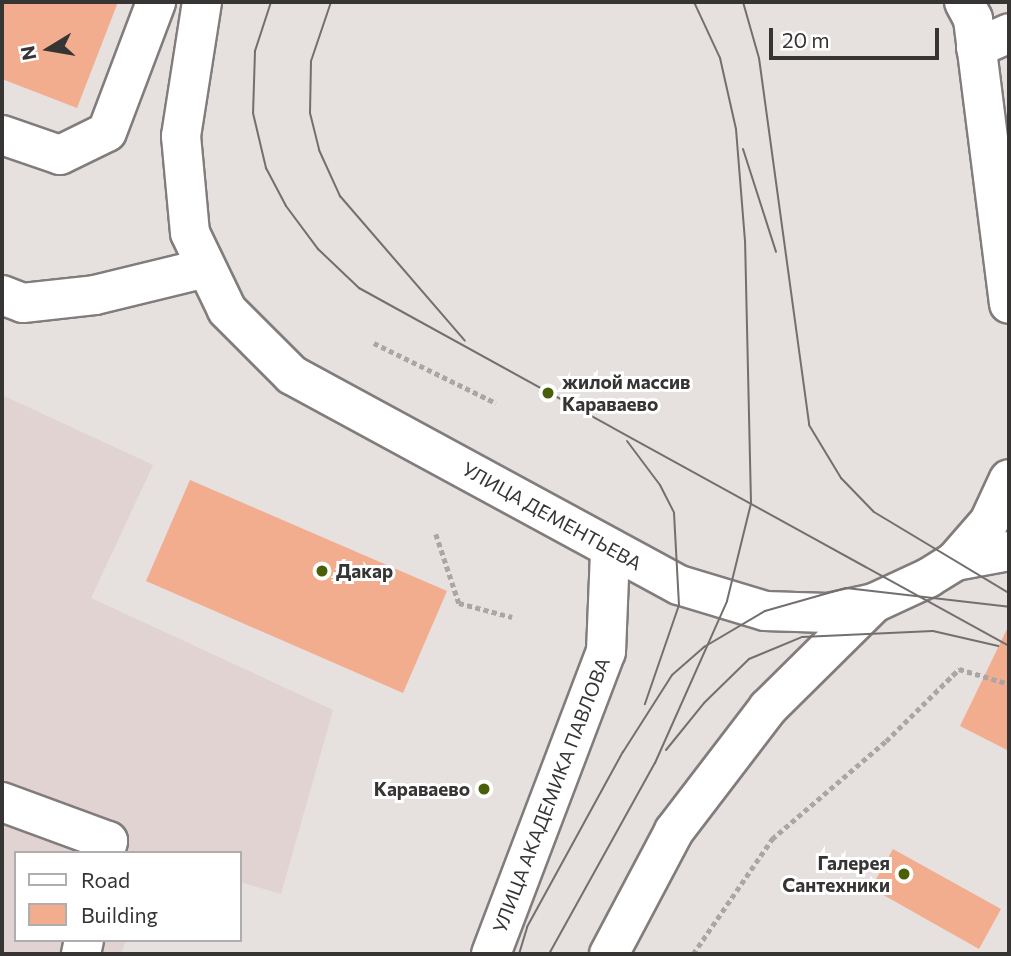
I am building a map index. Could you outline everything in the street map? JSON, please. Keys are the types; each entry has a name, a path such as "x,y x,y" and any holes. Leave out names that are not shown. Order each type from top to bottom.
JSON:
{"main road":[{"path":"2,135 60,155 107,132 156,2"},
{"name":"УЛИЦА ДЕМЕНТЬЕВА","path":"202,2 181,136 190,233 227,310 292,375 610,551 679,585 765,611 828,612 874,603 954,561 1009,551"},
{"path":"980,21 1009,304"},
{"path":"2,295 23,303 95,295 206,268"},
{"name":"УЛИЦА ДЕМЕНТЬЕВА","path":"954,561 989,522 1009,479"},
{"name":"УЛИЦА АКАДЕМИКА ПАВЛОВА","path":"491,954 606,652 610,551"},
{"path":"610,954 674,831 768,708 874,603"},
{"path":"2,802 108,841 106,851"}],"path":[{"path":"374,343 496,403"},
{"path":"436,534 458,603 512,617"},
{"path":"693,954 772,839 886,741 959,669 1009,684"}],"shaded area":[{"path":"2,395 153,465 91,598 333,710 281,894 242,883 242,851 14,851 14,942 125,942 121,954 2,954"}],"building":[{"path":"2,2 118,2 77,108 2,79"},
{"path":"190,480 447,591 403,693 146,581"},
{"path":"1009,625 1009,751 960,726"},
{"path":"893,849 1001,909 979,949 871,888"}],"tram line":[{"path":"271,2 255,51 253,113 266,168 286,206 318,249 359,288 1009,646"},
{"path":"331,2 311,61 310,113 319,150 340,196 465,341"},
{"path":"549,954 655,763 727,601 751,503 745,241 736,129 720,58 694,2"},
{"path":"743,2 759,58 809,425 841,478 874,512 1009,593"},
{"path":"743,149 776,252"},
{"path":"627,441 660,485 674,513 679,605 645,704"},
{"path":"519,954 527,927 623,752 672,675 704,647 765,611 846,588 1009,607"},
{"path":"666,750 704,703 749,659 802,637 933,631 998,646"}],"place":[{"name":"жилой массив Караваево","path":"548,393"},
{"name":"Дакар","path":"322,571"},
{"name":"Караваево","path":"484,789"},
{"name":"Галерея Сантехники","path":"904,874"}]}
